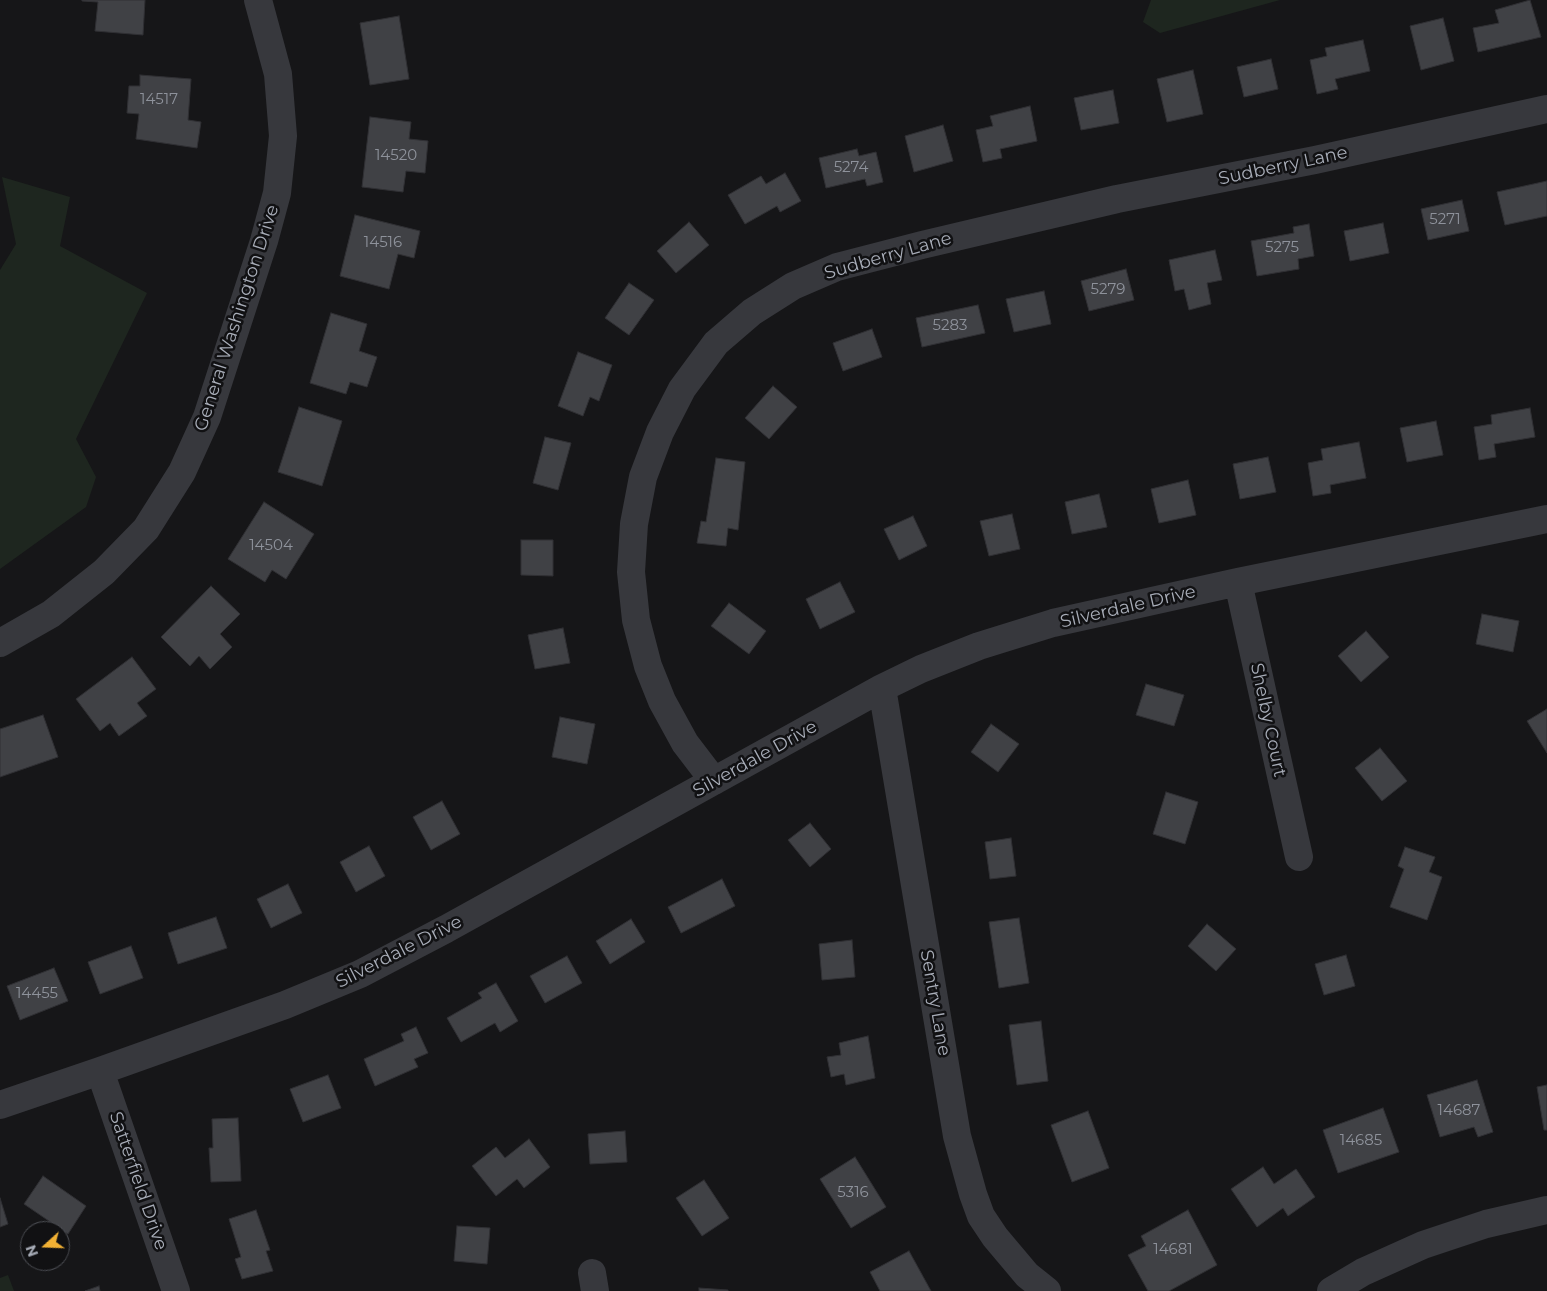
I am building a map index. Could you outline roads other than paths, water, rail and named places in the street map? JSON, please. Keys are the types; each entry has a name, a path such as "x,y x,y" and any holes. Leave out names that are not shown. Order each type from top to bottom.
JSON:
{"street":[{"name":"General Washington Drive","path":"0,643 52,614 104,572 146,529 182,472 207,417 278,192 283,136 278,74 258,0"},
{"name":"Sudberry Lane","path":"714,781 685,743 662,701 648,666 636,620 631,572 634,524 643,477 660,432 682,389 716,343 752,312 793,286 837,267 922,245 1118,199 1325,158 1547,109"},
{"name":"Silverdale Drive","path":"0,1105 100,1072 285,1005 360,974 446,930 882,688 921,669 978,646 1053,623 1238,582 1547,519"},
{"name":"Shelby Court","path":"1238,582 1299,857"},
{"name":"Sentry Lane","path":"882,688 957,1136 981,1216 995,1237 1027,1275 1047,1291"},
{"name":"Satterfield Drive","path":"100,1072 176,1291"},
{"path":"1331,1291 1363,1272 1423,1245 1486,1224 1547,1210"}]}
